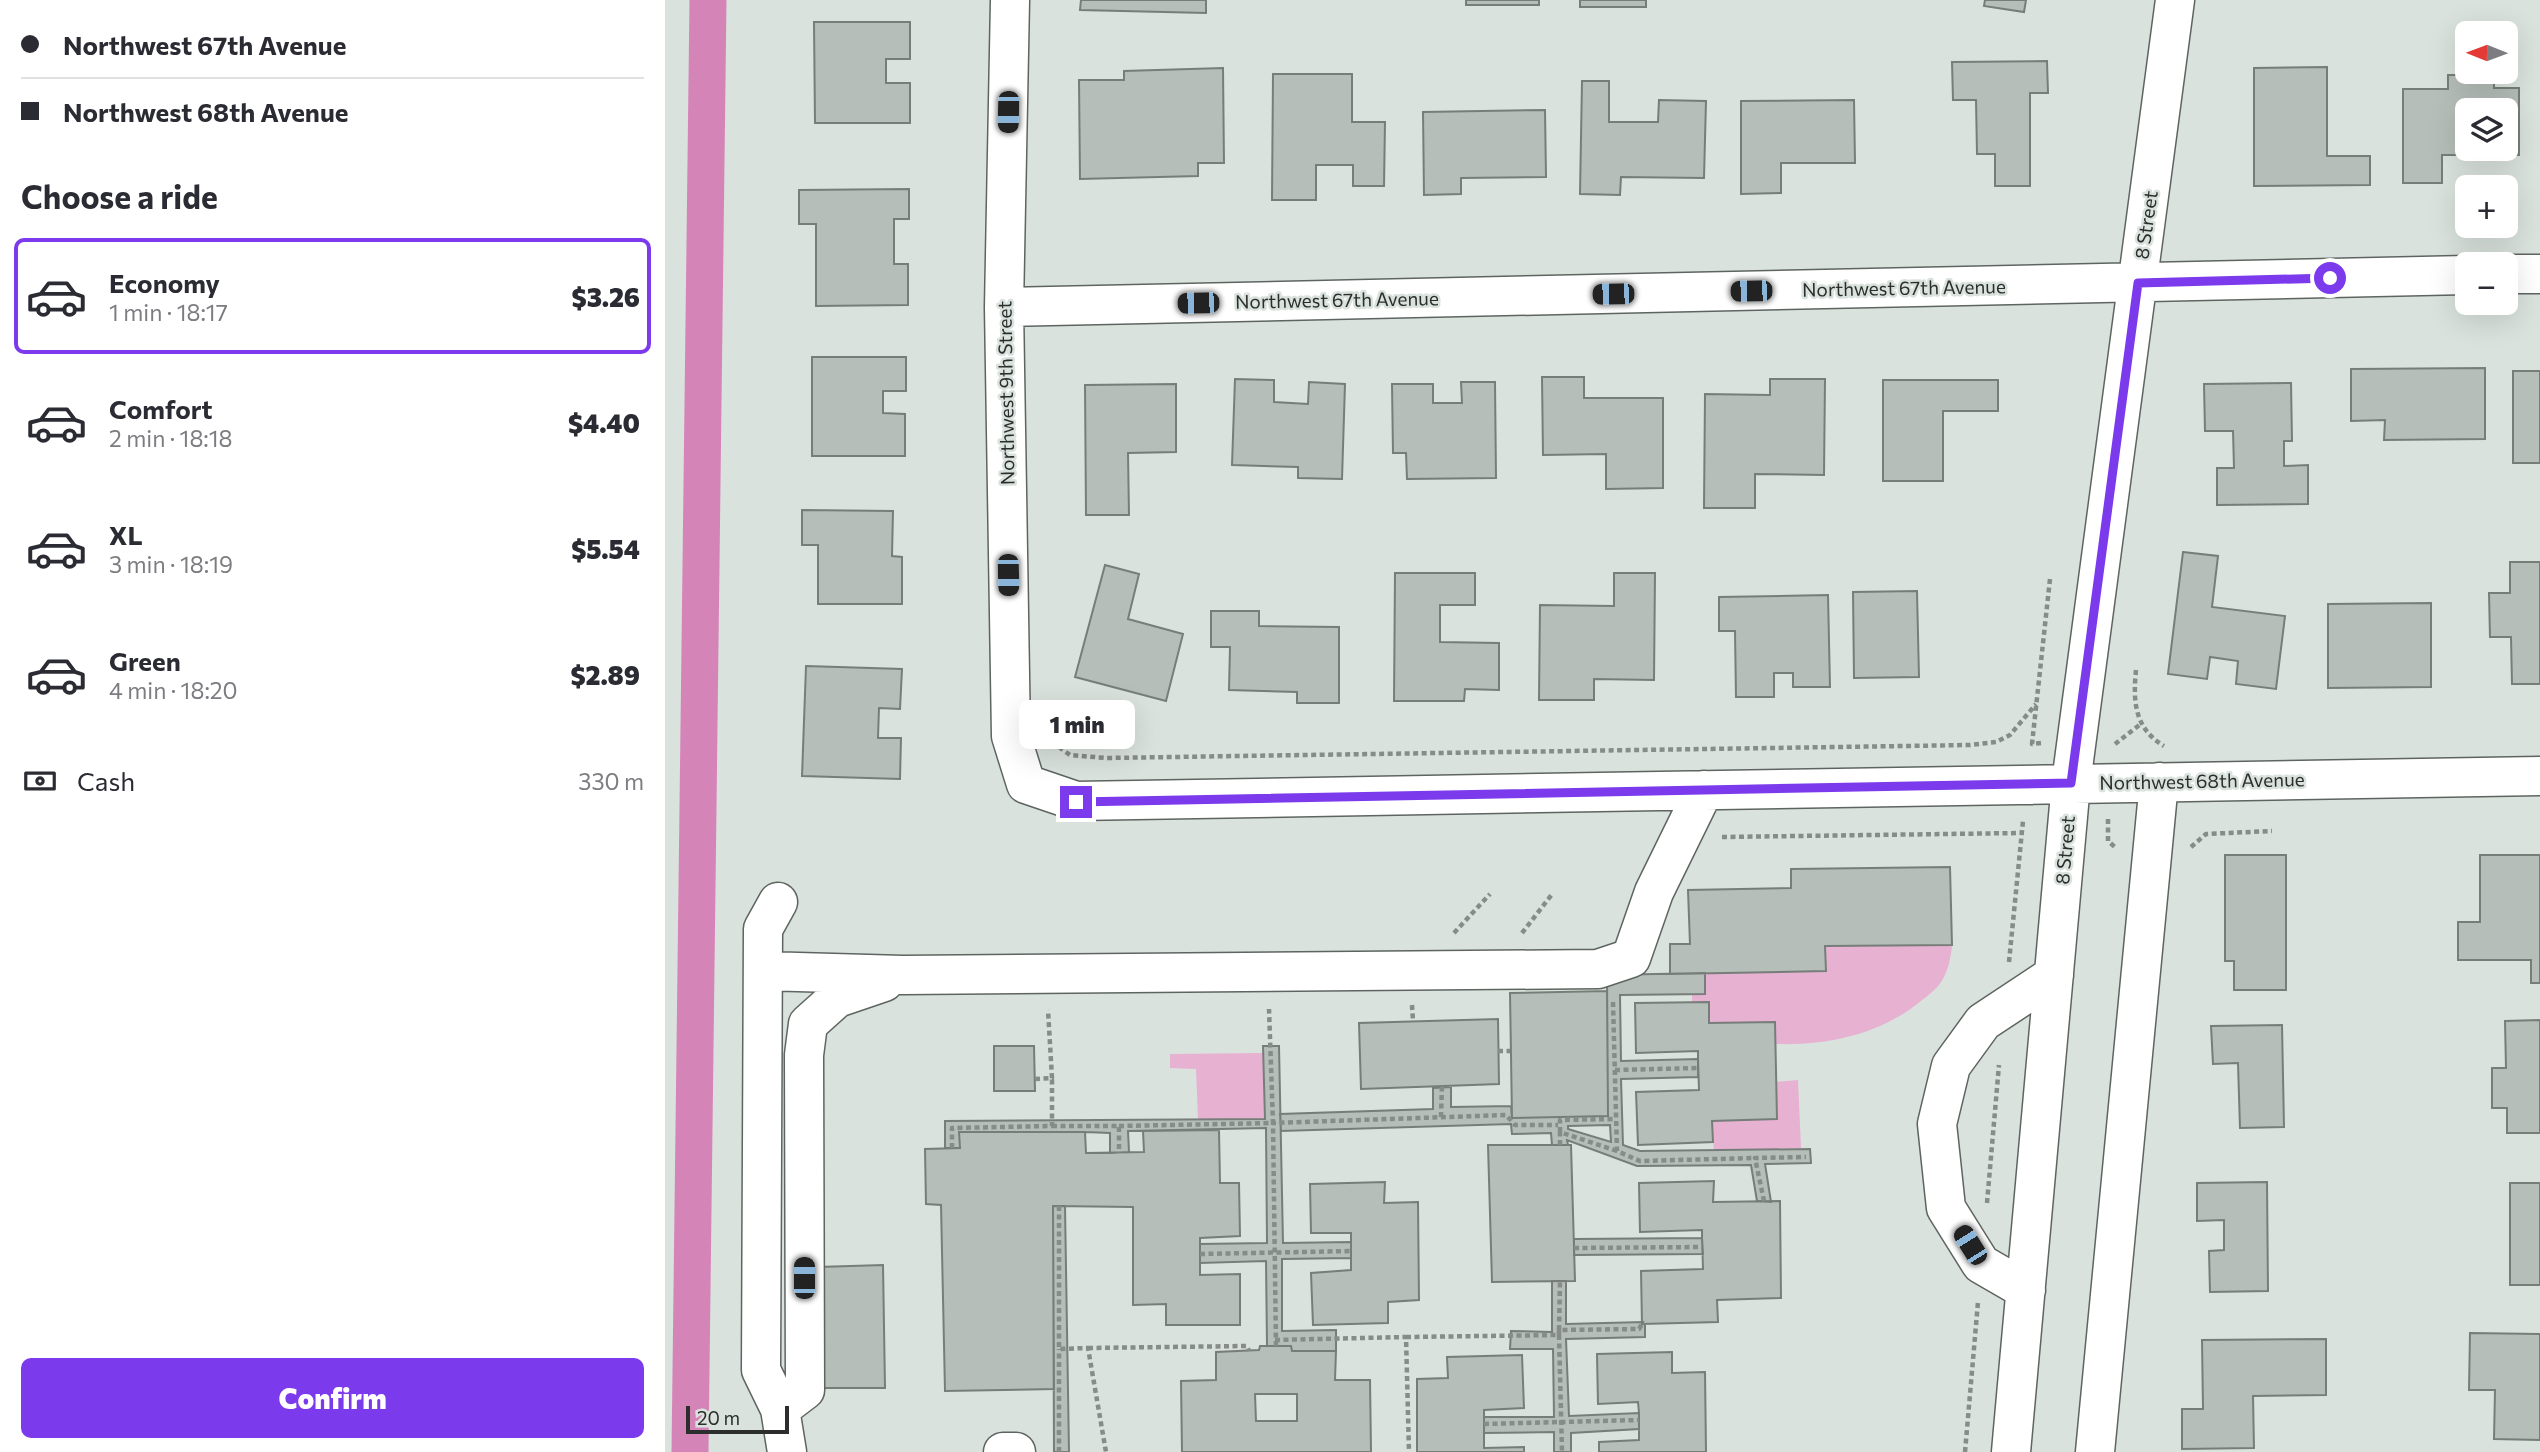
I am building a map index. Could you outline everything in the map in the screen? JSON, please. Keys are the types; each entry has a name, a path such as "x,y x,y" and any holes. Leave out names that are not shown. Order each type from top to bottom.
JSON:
{"street":[{"name":"Northwest 9th Street","path":"1010,0 1004,307 1011,736 1026,784"},
{"name":"8 Street","path":"2011,1452 2071,783 2175,0"},
{"path":"2518,275 2540,274"},
{"name":"Northwest 67th Avenue","path":"1004,307 2455,275"},
{"path":"2095,1452 2165,766"},
{"name":"Northwest 68th Avenue","path":"1026,784 1076,802 2071,783 2165,766 2540,776"},
{"path":"763,971 903,975 1598,969 1631,958 1654,892 1704,790"},
{"path":"778,902 763,929 761,1370 780,1409 787,1452"},
{"path":"780,1409 804,1390 803,1055 808,1024 837,998 903,975"},
{"path":"2026,1290 1981,1264 1946,1208 1937,1124 1951,1066 1983,1022 2054,975"},
{"path":"1003,1452 1016,1452"}],"path":[{"path":"2136,670 2134,698 2140,720 2165,766"},
{"path":"1047,735 1070,755 1106,758 1970,745 1996,742 2010,735 2036,704"},
{"path":"2003,1009 2032,744"},
{"path":"2183,857 2195,842 2206,834 2271,831"},
{"path":"1680,838 2022,834"},
{"path":"1613,996 1617,1151"},
{"path":"1048,1002 1052,1126"},
{"path":"1269,1002 1276,1346"},
{"path":"1498,1051 1510,1051"},
{"path":"1986,1210 1999,1062"},
{"path":"1615,1070 1698,1068"},
{"path":"1035,1079 1052,1079"},
{"path":"1441,1117 1442,1085"},
{"path":"952,1147 952,1128 1273,1123 1506,1115 1515,1125 1558,1125"},
{"path":"1560,1145 1560,1120 1616,1119"},
{"path":"1119,1126 1119,1153"},
{"path":"1560,1132 1640,1161 1806,1157"},
{"path":"1755,1158 1764,1202"},
{"path":"1059,1206 1059,1452"},
{"path":"1574,1248 1702,1247"},
{"path":"1200,1254 1351,1251"},
{"path":"1965,1452 1981,1264"},
{"path":"1560,1281 1562,1452"},
{"path":"1275,1340 1559,1333 1639,1329 1643,1324"},
{"path":"1406,1337 1409,1452"},
{"path":"1059,1349 1247,1346 1249,1351"},
{"path":"1088,1348 1106,1452"},
{"path":"1484,1424 1639,1420"}],"shaded area":[{"path":"1952,945 1944,977 1937,987 1889,1022 1853,1036 1814,1043 1775,1044 1775,1022 1709,1023 1709,1002 1692,1002 1692,973 1825,971 1825,946"},
{"path":"1263,1053 1265,1119 1198,1120 1196,1069 1170,1068 1170,1054"},
{"path":"1798,1080 1801,1148 1714,1152 1712,1121 1777,1119 1775,1082"}],"building":[{"path":"1081,0 1206,0 1206,13 1080,10"},
{"path":"1466,0 1539,0 1539,5 1466,5"},
{"path":"1580,0 1646,0 1646,7 1580,7"},
{"path":"1985,0 2026,0 2024,12 1984,6"},
{"path":"814,22 910,22 910,59 886,59 886,83 910,83 910,123 815,123"},
{"path":"2047,61 2048,93 2030,93 2030,186 1995,186 1995,154 1977,154 1976,100 1953,100 1952,62"},
{"path":"2327,67 2327,156 2370,156 2370,185 2254,186 2254,68"},
{"path":"1223,68 1224,163 1198,163 1198,176 1080,179 1079,80 1124,80 1124,71"},
{"path":"1273,74 1352,74 1352,122 1385,122 1384,186 1353,186 1353,165 1316,165 1316,200 1272,200"},
{"path":"2448,75 2455,75 2455,84 2494,84 2494,88 2519,88 2519,155 2518,98 2455,98 2455,155 2442,155 2442,183 2403,183 2403,89 2448,89"},
{"path":"1582,81 1609,81 1609,122 1658,122 1659,100 1706,101 1704,178 1621,177 1620,195 1580,194"},
{"path":"1854,100 1855,163 1781,163 1781,193 1741,194 1741,101"},
{"path":"1545,110 1546,177 1461,178 1461,194 1424,195 1423,112"},
{"path":"909,189 909,219 894,219 894,264 908,264 908,305 816,306 816,224 799,224 799,190"},
{"path":"812,357 906,357 906,391 883,391 883,413 905,414 905,456 812,456"},
{"path":"2485,368 2485,439 2384,440 2385,420 2351,421 2351,369"},
{"path":"2513,371 2540,371 2540,463 2513,463"},
{"path":"1542,377 1584,377 1584,398 1663,398 1663,488 1606,489 1606,454 1543,455"},
{"path":"1235,379 1274,380 1274,402 1308,404 1309,382 1345,384 1342,479 1298,478 1298,467 1232,465"},
{"path":"1770,379 1825,379 1824,475 1755,474 1755,508 1704,508 1705,394 1770,395"},
{"path":"1883,380 1998,380 1998,411 1943,411 1943,481 1883,481"},
{"path":"1461,382 1495,382 1496,478 1407,479 1406,453 1393,453 1392,384 1433,384 1433,403 1462,403"},
{"path":"2291,383 2292,441 2284,441 2284,466 2308,465 2308,504 2217,505 2217,468 2234,468 2233,431 2205,431 2204,384"},
{"path":"1176,384 1176,452 1128,453 1129,515 1086,515 1085,385"},
{"path":"802,510 893,511 892,556 902,557 902,604 818,604 818,545 802,545"},
{"path":"2183,552 2218,556 2212,607 2285,616 2276,689 2236,684 2238,661 2210,657 2207,679 2168,674"},
{"path":"2510,562 2540,562 2540,684 2512,684 2511,637 2490,637 2489,593 2510,593"},
{"path":"1105,565 1139,574 1128,619 1183,634 1166,701 1075,677"},
{"path":"1395,573 1475,573 1475,605 1440,605 1440,642 1499,643 1499,690 1465,689 1464,701 1394,701"},
{"path":"1614,573 1655,573 1654,680 1594,679 1594,700 1539,700 1540,605 1614,606"},
{"path":"1917,591 1919,677 1854,678 1853,592"},
{"path":"1828,595 1830,687 1793,687 1793,673 1774,673 1774,697 1736,697 1735,631 1719,631 1719,597"},
{"path":"2431,603 2431,687 2328,688 2328,604"},
{"path":"1211,611 1259,611 1259,626 1339,627 1339,703 1297,703 1297,692 1229,690 1230,647 1211,647"},
{"path":"806,666 902,669 900,709 879,708 878,738 901,738 900,779 802,776"},
{"path":"2225,855 2286,855 2286,990 2234,990 2234,961 2225,961"},
{"path":"2480,855 2540,855 2540,983 2531,983 2531,960 2458,960 2458,922 2480,922"},
{"path":"1950,867 1952,945 1825,946 1826,971 1670,974 1670,944 1690,944 1688,890 1791,888 1791,869"},
{"path":"1705,973 1705,994 1620,995 1621,1061 1698,1059 1698,1077 1621,1079 1623,1145 1640,1151 1810,1149 1811,1163 1765,1164 1771,1202 1757,1201 1751,1165 1637,1166 1567,1140 1568,1145 1552,1145 1551,1133 1512,1134 1511,1124 1281,1131 1280,1114 1433,1109 1433,1088 1451,1087 1451,1107 1511,1106 1512,1118 1608,1116 1607,975","holes":["1610,1125 1611,1142 1568,1129 1568,1126"]},
{"path":"1607,991 1608,1116 1512,1118 1510,993"},
{"path":"1709,1002 1709,1023 1775,1022 1777,1119 1712,1121 1713,1142 1638,1145 1636,1092 1699,1090 1698,1051 1636,1053 1635,1003"},
{"path":"1498,1019 1499,1084 1361,1089 1359,1023"},
{"path":"2540,1020 2540,1133 2507,1133 2507,1108 2492,1108 2492,1068 2506,1068 2505,1021"},
{"path":"2282,1025 2284,1127 2240,1128 2238,1063 2213,1064 2211,1026"},
{"path":"994,1046 1034,1046 1035,1091 994,1091"},
{"path":"1263,1046 1279,1046 1283,1243 1351,1242 1351,1258 1282,1259 1282,1331 1336,1330 1336,1351 1292,1351 1291,1346 1267,1346 1266,1261 1200,1263 1200,1244 1267,1243 1266,1128 1128,1131 1129,1152 1110,1153 1110,1133 1085,1132 959,1132 960,1148 945,1148 945,1121 1265,1119"},
{"path":"1219,1130 1220,1183 1239,1183 1240,1236 1200,1238 1200,1275 1240,1274 1240,1325 1166,1325 1166,1304 1133,1305 1133,1207 1053,1206 1054,1389 945,1391 941,1205 926,1204 925,1149 960,1148 959,1132 1085,1132 1086,1153 1144,1152 1143,1131"},
{"path":"1488,1145 1571,1145 1575,1281 1492,1282"},
{"path":"1714,1181 1713,1202 1780,1201 1781,1298 1717,1300 1718,1322 1642,1324 1641,1271 1703,1269 1702,1230 1640,1232 1639,1183"},
{"path":"1385,1182 1384,1203 1418,1202 1419,1300 1388,1302 1388,1323 1313,1325 1311,1273 1351,1270 1351,1233 1311,1233 1310,1184"},
{"path":"2267,1182 2268,1291 2210,1292 2209,1251 2224,1250 2224,1220 2197,1221 2197,1183"},
{"path":"2510,1183 2540,1183 2540,1285 2510,1285"},
{"path":"1053,1206 1065,1206 1069,1452 1054,1452"},
{"path":"1702,1238 1703,1254 1574,1255 1574,1239"},
{"path":"883,1265 885,1388 820,1388 818,1267"},
{"path":"1552,1281 1566,1281 1566,1324 1645,1324 1645,1337 1566,1339 1569,1416 1639,1413 1639,1429 1571,1433 1571,1452 1554,1452 1554,1432 1484,1433 1484,1417 1554,1417 1553,1349 1510,1349 1511,1331 1552,1332"},
{"path":"2470,1333 2540,1334 2540,1440 2494,1439 2495,1390 2469,1390"},
{"path":"2326,1339 2326,1395 2253,1396 2254,1448 2182,1449 2182,1409 2203,1409 2202,1340"},
{"path":"1260,1346 1291,1346 1292,1351 1336,1351 1335,1380 1370,1380 1371,1452 1182,1452 1181,1381 1216,1380 1216,1352 1259,1350","holes":["1255,1394 1297,1394 1297,1421 1256,1421"]},
{"path":"1672,1352 1672,1373 1705,1372 1706,1452 1599,1452 1599,1442 1639,1440 1639,1413 1638,1402 1598,1404 1597,1354"},
{"path":"1522,1355 1524,1408 1484,1410 1484,1448 1524,1447 1524,1452 1417,1452 1417,1379 1448,1378 1447,1357"}],"waterway":[{"path":"690,1452 708,0"}],"route":[{"path":"1076,802 2071,783 2138,283 2330,278"}]}
